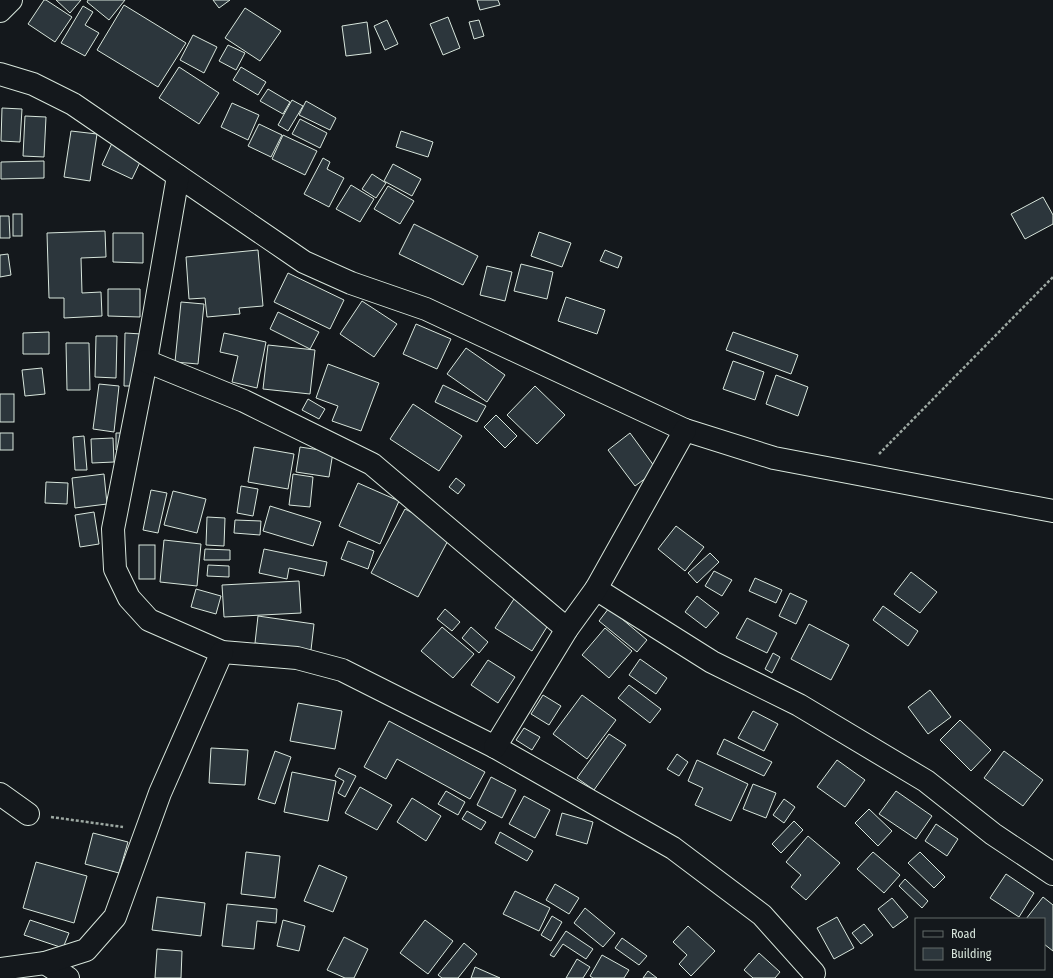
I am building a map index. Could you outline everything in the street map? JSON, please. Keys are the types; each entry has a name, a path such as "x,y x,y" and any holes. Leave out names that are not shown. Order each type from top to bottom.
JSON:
{"street":[{"path":"0,11 11,0"},
{"path":"0,74 33,84 73,104 304,262 351,283 426,309 685,430 774,458 1053,511"},
{"path":"178,176 146,361 113,529 115,569 129,598 149,620 222,652 297,658 342,670 495,747 673,848 762,915 814,973"},
{"path":"146,361 244,401 372,464 567,629"},
{"path":"495,747 567,629 596,589 685,430"},
{"path":"596,589 712,662 799,705 926,781 993,834 1053,874"},
{"path":"0,969 45,963 86,950 115,917 160,793 222,652"},
{"path":"0,794 28,814"},
{"path":"45,963 68,978"}],"path":[{"path":"859,474 1053,277"},
{"path":"28,814 146,830"}],"building":[{"path":"44,0 72,17 55,42 28,24"},
{"path":"56,0 81,0 70,13"},
{"path":"88,0 125,0 109,20 87,2"},
{"path":"213,0 230,0 219,8"},
{"path":"477,0 498,0 500,5 480,10"},
{"path":"124,5 186,43 158,87 97,50"},
{"path":"83,6 93,12 85,25 99,33 85,56 61,43"},
{"path":"245,8 281,31 260,61 225,38"},
{"path":"448,17 460,48 443,55 430,24"},
{"path":"387,20 398,44 385,50 374,26"},
{"path":"479,20 484,36 474,39 469,22"},
{"path":"367,22 371,53 346,56 342,26"},
{"path":"193,35 217,47 204,73 180,60"},
{"path":"228,45 245,53 236,70 219,61"},
{"path":"179,67 219,93 199,124 159,98"},
{"path":"241,67 266,82 258,95 233,80"},
{"path":"268,89 290,102 283,114 260,101"},
{"path":"292,100 303,106 288,131 278,125"},
{"path":"306,101 336,118 330,130 299,115"},
{"path":"232,103 259,115 248,140 221,127"},
{"path":"2,108 22,109 20,142 1,141"},
{"path":"25,116 46,117 44,157 23,156"},
{"path":"300,119 327,133 320,148 292,134"},
{"path":"259,124 282,135 271,157 248,146"},
{"path":"71,131 97,134 90,181 64,177"},
{"path":"401,131 433,142 428,157 396,147"},
{"path":"283,135 317,151 305,175 272,159"},
{"path":"112,143 142,158 132,179 102,165"},
{"path":"323,158 330,162 327,169 344,178 329,207 304,194"},
{"path":"44,161 44,178 1,179 1,162"},
{"path":"393,164 421,179 412,196 384,181"},
{"path":"372,174 386,183 376,198 362,189"},
{"path":"351,185 374,199 360,222 336,209"},
{"path":"388,186 414,201 400,224 374,209"},
{"path":"1043,197 1053,215 1053,224 1025,239 1011,214"},
{"path":"13,214 22,214 22,236 13,236"},
{"path":"0,216 9,216 10,238 0,238"},
{"path":"414,224 478,256 463,285 399,254"},
{"path":"105,231 106,257 81,258 82,293 101,292 102,316 64,318 64,298 49,298 47,233"},
{"path":"539,232 571,243 562,267 531,256"},
{"path":"113,233 143,233 143,263 113,262"},
{"path":"258,250 263,306 239,308 240,314 207,317 205,298 189,299 186,257"},
{"path":"605,250 622,257 618,268 600,261"},
{"path":"8,254 11,275 0,277 0,255"},
{"path":"521,264 553,272 547,299 514,291"},
{"path":"487,266 512,272 505,301 480,295"},
{"path":"288,273 344,300 330,329 274,302"},
{"path":"108,289 140,289 140,317 108,316"},
{"path":"566,297 605,310 597,334 558,321"},
{"path":"362,301 397,324 374,357 340,334"},
{"path":"181,302 204,304 198,364 175,362"},
{"path":"278,312 319,332 310,349 270,329"},
{"path":"416,324 451,339 437,369 403,354"},
{"path":"49,332 49,354 23,354 23,333"},
{"path":"733,332 798,355 791,374 726,350"},
{"path":"125,333 142,334 140,386 124,386"},
{"path":"224,333 266,342 257,388 232,382 238,356 220,352"},
{"path":"96,336 117,336 116,378 95,377"},
{"path":"66,343 89,343 90,390 67,390"},
{"path":"268,345 315,350 310,394 263,389"},
{"path":"466,348 505,375 487,402 447,374"},
{"path":"733,361 764,372 755,400 723,389"},
{"path":"328,364 379,383 361,431 332,421 338,406 316,398"},
{"path":"42,368 45,394 25,396 22,370"},
{"path":"776,375 808,387 798,416 766,404"},
{"path":"99,384 119,386 114,432 93,429"},
{"path":"443,385 486,406 477,422 435,402"},
{"path":"535,386 565,415 537,444 507,415"},
{"path":"0,394 14,394 14,422 0,422"},
{"path":"308,399 325,409 319,419 302,410"},
{"path":"413,404 462,436 439,471 390,439"},
{"path":"496,415 517,436 505,448 484,427"},
{"path":"0,433 13,433 13,450 0,450"},
{"path":"116,433 125,433 126,450 116,450"},
{"path":"630,433 657,470 635,486 608,450"},
{"path":"84,436 87,470 75,470 73,437"},
{"path":"113,438 114,462 92,463 91,439"},
{"path":"254,447 294,454 288,489 248,482"},
{"path":"300,447 333,452 329,477 296,472"},
{"path":"104,474 107,504 75,508 72,478"},
{"path":"293,474 313,477 310,507 289,505"},
{"path":"456,478 465,485 458,494 449,487"},
{"path":"46,482 68,483 67,504 45,503"},
{"path":"358,483 399,501 380,544 339,526"},
{"path":"241,486 258,489 253,516 237,513"},
{"path":"151,490 167,493 158,533 143,530"},
{"path":"173,491 206,499 197,533 164,525"},
{"path":"270,506 321,522 313,546 263,531"},
{"path":"405,509 452,533 418,597 371,573"},
{"path":"94,512 99,544 80,547 75,515"},
{"path":"207,517 225,518 224,546 206,545"},
{"path":"235,520 261,521 260,535 234,533"},
{"path":"676,526 704,547 685,571 658,549"},
{"path":"164,540 201,544 197,586 160,582"},
{"path":"348,541 374,551 368,569 341,559"},
{"path":"139,545 155,545 155,579 139,579"},
{"path":"205,549 230,550 230,560 204,560"},
{"path":"264,549 327,562 324,576 289,568 287,579 259,573"},
{"path":"710,553 719,562 697,583 688,573"},
{"path":"208,565 229,566 229,577 207,576"},
{"path":"714,571 732,580 722,596 705,586"},
{"path":"911,572 937,592 920,613 894,594"},
{"path":"755,578 782,590 776,603 749,591"},
{"path":"299,581 301,613 224,617 222,585"},
{"path":"196,589 221,596 216,614 191,607"},
{"path":"790,593 807,601 796,624 779,616"},
{"path":"697,596 719,613 706,628 685,612"},
{"path":"514,599 550,622 532,651 495,628"},
{"path":"883,606 918,631 908,646 873,620"},
{"path":"609,608 647,640 637,652 599,621"},
{"path":"445,609 460,622 452,631 437,619"},
{"path":"258,616 314,624 311,650 255,643"},
{"path":"747,618 777,633 767,653 736,638"},
{"path":"809,624 849,645 831,680 791,659"},
{"path":"442,627 474,654 453,678 421,651"},
{"path":"471,627 488,642 479,653 462,638"},
{"path":"605,628 632,651 609,678 582,655"},
{"path":"773,653 780,657 772,673 765,669"},
{"path":"640,659 667,678 656,694 629,675"},
{"path":"488,660 515,677 498,703 471,685"},
{"path":"629,685 661,709 650,723 618,698"},
{"path":"930,690 951,717 928,734 908,707"},
{"path":"543,695 561,706 549,725 531,714"},
{"path":"582,695 616,720 587,759 553,734"},
{"path":"298,703 342,711 335,749 290,741"},
{"path":"753,711 778,724 764,751 738,738"},
{"path":"960,720 991,750 971,771 940,740"},
{"path":"389,721 485,772 470,799 397,759 386,779 364,767"},
{"path":"524,728 540,737 532,750 516,740"},
{"path":"609,734 626,745 594,790 577,778"},
{"path":"724,739 772,762 764,776 717,754"},
{"path":"211,748 248,750 245,785 209,783"},
{"path":"275,751 291,757 275,804 258,799"},
{"path":"1004,751 1043,780 1023,806 984,778"},
{"path":"677,754 688,762 679,776 667,769"},
{"path":"697,760 748,784 731,821 695,805 703,788 688,781"},
{"path":"837,760 865,780 845,807 817,787"},
{"path":"339,768 356,776 345,797 338,793 344,781 335,776"},
{"path":"292,772 336,781 328,821 284,812"},
{"path":"491,777 516,790 502,818 477,805"},
{"path":"753,784 776,793 766,818 743,809"},
{"path":"360,787 392,805 377,830 345,813"},
{"path":"446,791 465,802 458,815 438,804"},
{"path":"896,791 932,816 916,839 879,814"},
{"path":"524,796 550,810 535,838 509,824"},
{"path":"412,798 441,816 426,841 397,822"},
{"path":"784,799 795,807 784,823 773,815"},
{"path":"869,809 892,831 878,846 855,823"},
{"path":"467,811 486,822 481,830 462,819"},
{"path":"562,813 593,822 587,844 556,835"},
{"path":"794,821 803,830 781,853 772,844"},
{"path":"936,824 958,839 947,856 925,841"},
{"path":"500,832 533,851 527,861 495,843"},
{"path":"93,833 128,842 119,873 85,864"},
{"path":"808,836 840,863 806,900 791,887 801,875 786,862"},
{"path":"246,852 280,856 275,898 241,894"},
{"path":"873,852 900,875 884,893 857,869"},
{"path":"920,852 945,877 934,888 908,863"},
{"path":"36,862 87,876 74,923 23,908"},
{"path":"319,865 347,877 333,912 304,901"},
{"path":"1006,874 1034,893 1019,917 990,898"},
{"path":"905,879 928,901 922,908 899,886"},
{"path":"555,884 579,898 569,914 546,900"},
{"path":"515,891 550,908 539,931 503,914"},
{"path":"157,897 205,903 201,936 152,930"},
{"path":"1043,897 1053,905 1053,951 1045,945 1045,918 1027,918"},
{"path":"892,898 908,917 893,928 878,909"},
{"path":"227,904 277,909 276,923 257,921 254,949 222,946"},
{"path":"585,908 615,933 603,947 574,923"},
{"path":"552,916 562,922 551,941 541,935"},
{"path":"837,917 854,948 834,959 817,928"},
{"path":"30,920 69,933 63,948 24,935"},
{"path":"283,920 305,926 299,951 277,946"},
{"path":"425,920 453,941 428,974 400,953"},
{"path":"864,924 873,935 861,944 852,933"},
{"path":"688,926 715,951 691,976 679,964 687,955 673,942"},
{"path":"566,931 593,949 586,959 563,944 554,957 550,955"},
{"path":"344,937 368,949 354,978 345,978 327,970"},
{"path":"622,938 647,956 639,965 615,948"},
{"path":"464,943 477,954 458,978 442,978 438,975"},
{"path":"157,949 182,951 181,978 155,978"},
{"path":"759,953 780,972 775,978 753,978 744,970"},
{"path":"602,955 629,970 624,978 593,978 590,976"},
{"path":"577,959 590,967 583,978 566,978"},
{"path":"475,967 500,978 471,978"},
{"path":"648,971 657,978 643,978"}]}
